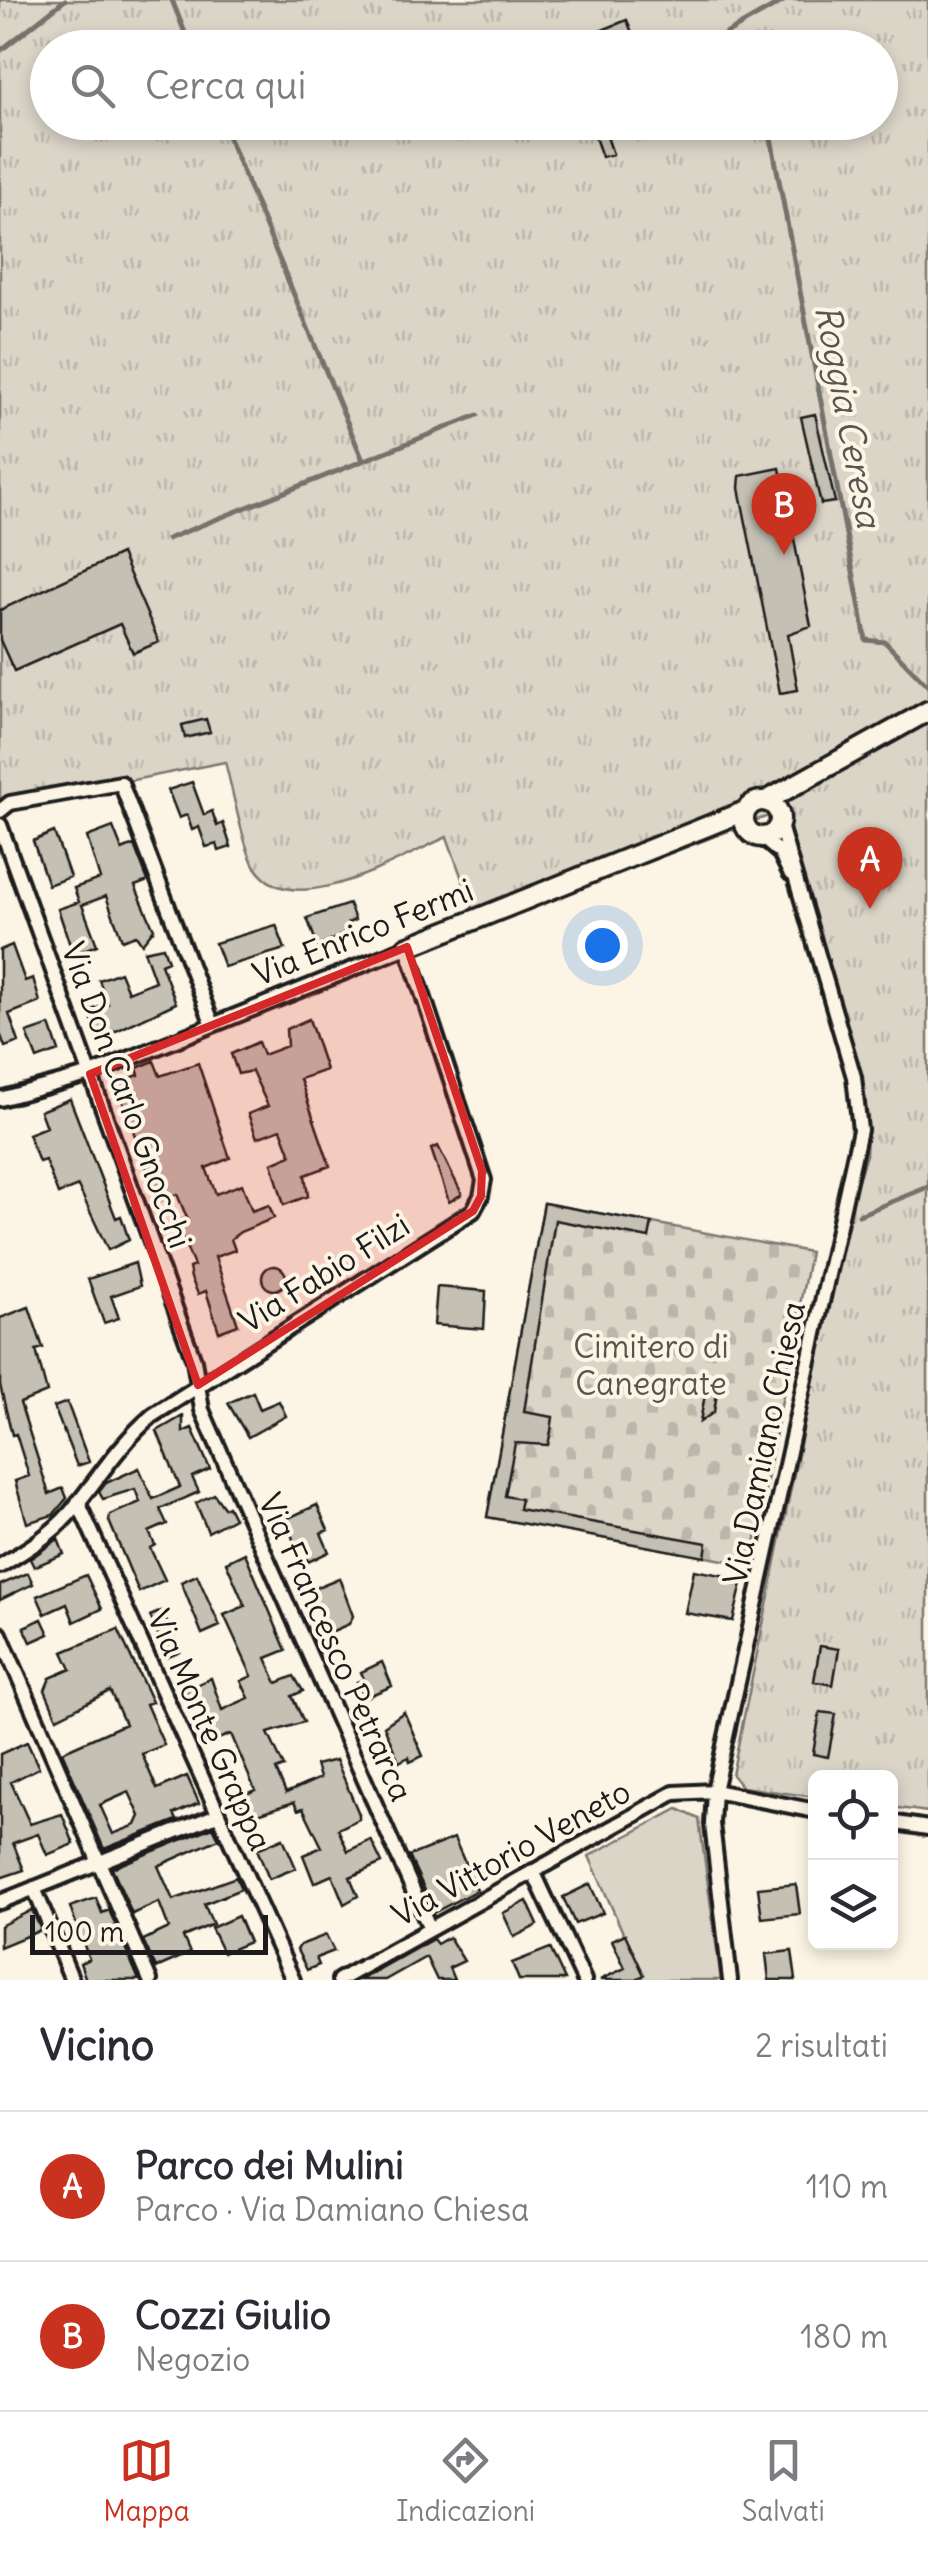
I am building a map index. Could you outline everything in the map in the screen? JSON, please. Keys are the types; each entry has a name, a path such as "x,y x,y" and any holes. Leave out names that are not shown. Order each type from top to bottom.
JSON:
{"street":[{"path":"680,836 706,831 773,833 775,812 812,778 928,711"},
{"path":"0,811 10,803 121,783 213,1025"},
{"path":"756,835 744,823 745,811 752,804 775,812"},
{"name":"Via Enrico Fermi","path":"0,1099 90,1074 745,811"},
{"name":"Via Damiano Chiesa","path":"730,1980 712,1824 714,1791 858,1144 854,1077 775,812"},
{"name":"Via Don Carlo Gnocchi","path":"0,825 194,1360 198,1385"},
{"name":"Via Damiano Chiesa","path":"756,835 786,863 808,922"},
{"name":"Via Fabio Filzi","path":"0,1566 41,1540 78,1502 137,1428 472,1210 482,1196 482,1171 407,947"},
{"name":"Via Francesco Petrarca","path":"198,1385 202,1410 430,1929"},
{"name":"Via Monte Grappa","path":"78,1502 293,1980"},
{"path":"0,1634 150,1980"},
{"name":"Via Vittorio Veneto","path":"340,1980 674,1793 714,1791 808,1809"},
{"path":"0,1902 217,1815"},
{"path":"898,1823 928,1828"},
{"path":"532,1871 584,1980"},
{"path":"34,1888 72,1980"}],"highlighted area":[{"path":"407,947 482,1171 481,1196 473,1211 198,1385 90,1074"}],"green space":[{"path":"0,0 928,0 928,1812 898,1808 898,1770 808,1770 808,1796 742,1787 732,1775 848,1211 866,1155 868,1117 784,810 479,926 447,837 348,881 294,889 272,883 255,867 225,762 0,806"},
{"name":"Cimitero di Canegrate","path":"544,1203 810,1252 751,1565 487,1517"},
{"path":"678,1809 699,1819 721,1980 644,1980 589,1856"}],"building":[{"path":"627,20 631,30 602,30"},
{"path":"596,140 608,140 613,154 602,157"},
{"path":"815,414 835,502 821,504 801,417"},
{"path":"780,468 811,626 788,634 798,690 780,693 739,488 740,476"},
{"path":"121,554 159,642 133,653 120,624 14,671 0,640 0,610"},
{"path":"206,719 210,732 185,738 182,725"},
{"path":"192,782 204,815 212,811 217,826 223,823 231,847 219,851 217,844 206,847 199,827 192,830 187,815 179,818 168,790"},
{"path":"113,827 122,850 134,845 148,881 135,886 154,929 142,944 136,935 122,940 106,896 82,905 97,945 73,954 58,909 79,902 74,888 100,879 87,837"},
{"path":"54,832 70,877 48,885 33,841"},
{"path":"349,904 355,920 348,923 351,930 318,947 307,918"},
{"path":"276,925 285,949 224,967 215,943"},
{"path":"12,945 25,981 33,978 40,1002 9,1014 19,1042 5,1047 0,1033 0,950"},
{"path":"163,947 168,961 161,964 176,1003 99,1039 89,1011 108,1004 99,980 120,972 128,992 155,981 144,951"},
{"path":"309,1019 326,1070 300,1079 330,1166 305,1175 308,1196 284,1205 272,1163 291,1155 281,1129 257,1138 248,1114 268,1106 252,1071 238,1074 231,1054 258,1042 263,1055 287,1046 286,1029"},
{"path":"50,1025 59,1051 37,1059 27,1033"},
{"path":"154,1061 160,1076 198,1063 230,1158 206,1168 216,1194 242,1184 252,1211 269,1205 274,1218 240,1232 231,1239 235,1250 215,1257 238,1325 219,1332 206,1291 198,1294 191,1278 189,1268 194,1266 176,1222 187,1218 177,1194 161,1200 153,1186 116,1083 139,1075 137,1068"},
{"path":"70,1099 116,1218 121,1216 129,1240 108,1250 78,1186 58,1194 45,1160 39,1162 28,1134 46,1127 40,1111"},
{"path":"438,1146 462,1194 449,1202 431,1149"},
{"path":"544,1203 652,1223 649,1238 555,1220 524,1412 553,1417 551,1431 548,1445 515,1443 505,1496 521,1499 519,1509 707,1543 705,1557 487,1517"},
{"path":"135,1263 140,1286 111,1296 119,1318 104,1323 88,1279"},
{"path":"274,1266 283,1269 283,1287 274,1290 265,1287 262,1278 265,1269"},
{"path":"437,1287 486,1291 484,1329 434,1325"},
{"path":"29,1307 43,1348 36,1350 47,1392 20,1403 49,1494 63,1488 67,1498 53,1515 27,1523 15,1481 29,1476 16,1434 12,1435 0,1385 0,1318"},
{"path":"708,1378 719,1380 714,1412 700,1422"},
{"path":"253,1392 260,1409 279,1401 286,1416 248,1437 228,1403"},
{"path":"67,1402 89,1462 77,1466 54,1407"},
{"path":"183,1416 183,1432 192,1428 210,1469 192,1477 199,1492 160,1509 167,1524 149,1532 155,1545 150,1548 165,1580 139,1592 109,1521 110,1515 140,1502 135,1489 103,1499 99,1492 106,1483 139,1468 153,1499 180,1487 157,1431"},
{"path":"214,1494 224,1508 228,1506 234,1518 208,1532 196,1503"},
{"path":"317,1505 328,1530 321,1533 329,1552 308,1562 303,1547 297,1551 286,1519"},
{"path":"58,1539 64,1554 34,1567 30,1559"},
{"path":"245,1553 286,1650 266,1658 277,1683 294,1676 303,1691 292,1696 304,1722 268,1733 284,1767 276,1770 286,1793 320,1778 316,1765 336,1760 359,1814 359,1819 338,1829 348,1851 371,1840 382,1863 350,1877 358,1896 344,1904 332,1875 314,1883 303,1855 322,1847 303,1808 298,1810 294,1802 246,1818 240,1804 247,1801 244,1795 255,1790 231,1734 218,1739 213,1735 200,1704 193,1707 185,1690 211,1678 222,1710 249,1698 241,1681 252,1676 224,1615 245,1606 226,1562"},
{"path":"694,1570 743,1579 733,1621 685,1613"},
{"path":"28,1573 33,1584 0,1600 0,1585"},
{"path":"86,1575 102,1609 74,1622 67,1604 45,1614 37,1596"},
{"path":"197,1575 220,1626 202,1634 181,1582"},
{"path":"339,1578 353,1616 349,1624 326,1634 312,1589"},
{"path":"162,1611 180,1652 168,1657 150,1616"},
{"path":"42,1619 49,1634 31,1642 24,1627"},
{"path":"118,1629 152,1702 146,1704 164,1745 142,1754 157,1789 187,1776 199,1803 174,1814 177,1820 104,1849 62,1752 125,1724 110,1691 57,1718 45,1690 50,1678 71,1669 63,1652","holes":["129,1792 140,1816 136,1825 113,1834 100,1805"]},
{"path":"820,1646 839,1649 833,1685 814,1681"},
{"path":"382,1662 392,1686 364,1698 357,1682 364,1679 361,1672"},
{"path":"404,1712 423,1756 410,1762 409,1757 399,1762 384,1726"},
{"path":"820,1712 836,1714 828,1757 813,1754"},
{"path":"27,1742 39,1768 11,1782 30,1824 62,1814 74,1844 47,1855 38,1834 13,1843 24,1870 0,1878 0,1754"},
{"path":"213,1827 219,1839 158,1866 173,1900 236,1877 241,1889 204,1904 213,1924 183,1937 190,1953 156,1968 143,1940 169,1928 159,1902 132,1914 112,1868"},
{"path":"283,1838 296,1868 269,1879 257,1849"},
{"path":"454,1838 477,1890 435,1912 409,1856"},
{"path":"590,1884 603,1913 575,1924 563,1897"},
{"path":"796,1884 800,1914 762,1918 758,1888"},
{"path":"96,1898 102,1913 109,1910 139,1980 86,1980 80,1963 89,1959 70,1907"},
{"path":"527,1901 538,1925 514,1937 503,1913"},
{"path":"32,1910 41,1930 0,1947 0,1926"},
{"path":"238,1916 249,1942 223,1953 211,1928"},
{"path":"625,1934 644,1975 634,1980 600,1980 625,1968 612,1940"},
{"path":"326,1935 334,1951 316,1958 319,1965 307,1970 297,1950 300,1945"},
{"path":"449,1937 464,1961 449,1968 454,1980 437,1980 426,1957 385,1980 360,1980 433,1939 437,1944"},
{"path":"550,1948 565,1980 519,1980 512,1963"},
{"path":"792,1951 796,1980 769,1980 766,1954"}],"waterway":[{"path":"0,51 65,0"},
{"path":"172,0 184,30"},
{"name":"Roggia Ceresa","path":"733,30 785,0"},
{"path":"230,140 362,458"},
{"name":"Roggia Ceresa","path":"771,140 866,640 885,642 928,686"},
{"path":"167,539 478,415"},
{"name":"Roggia Ceresa","path":"859,1215 928,1187"}],"place":[{"name":"Cozzi Giulio","path":"784,555"},
{"name":"Parco dei Mulini","path":"870,909"}]}
